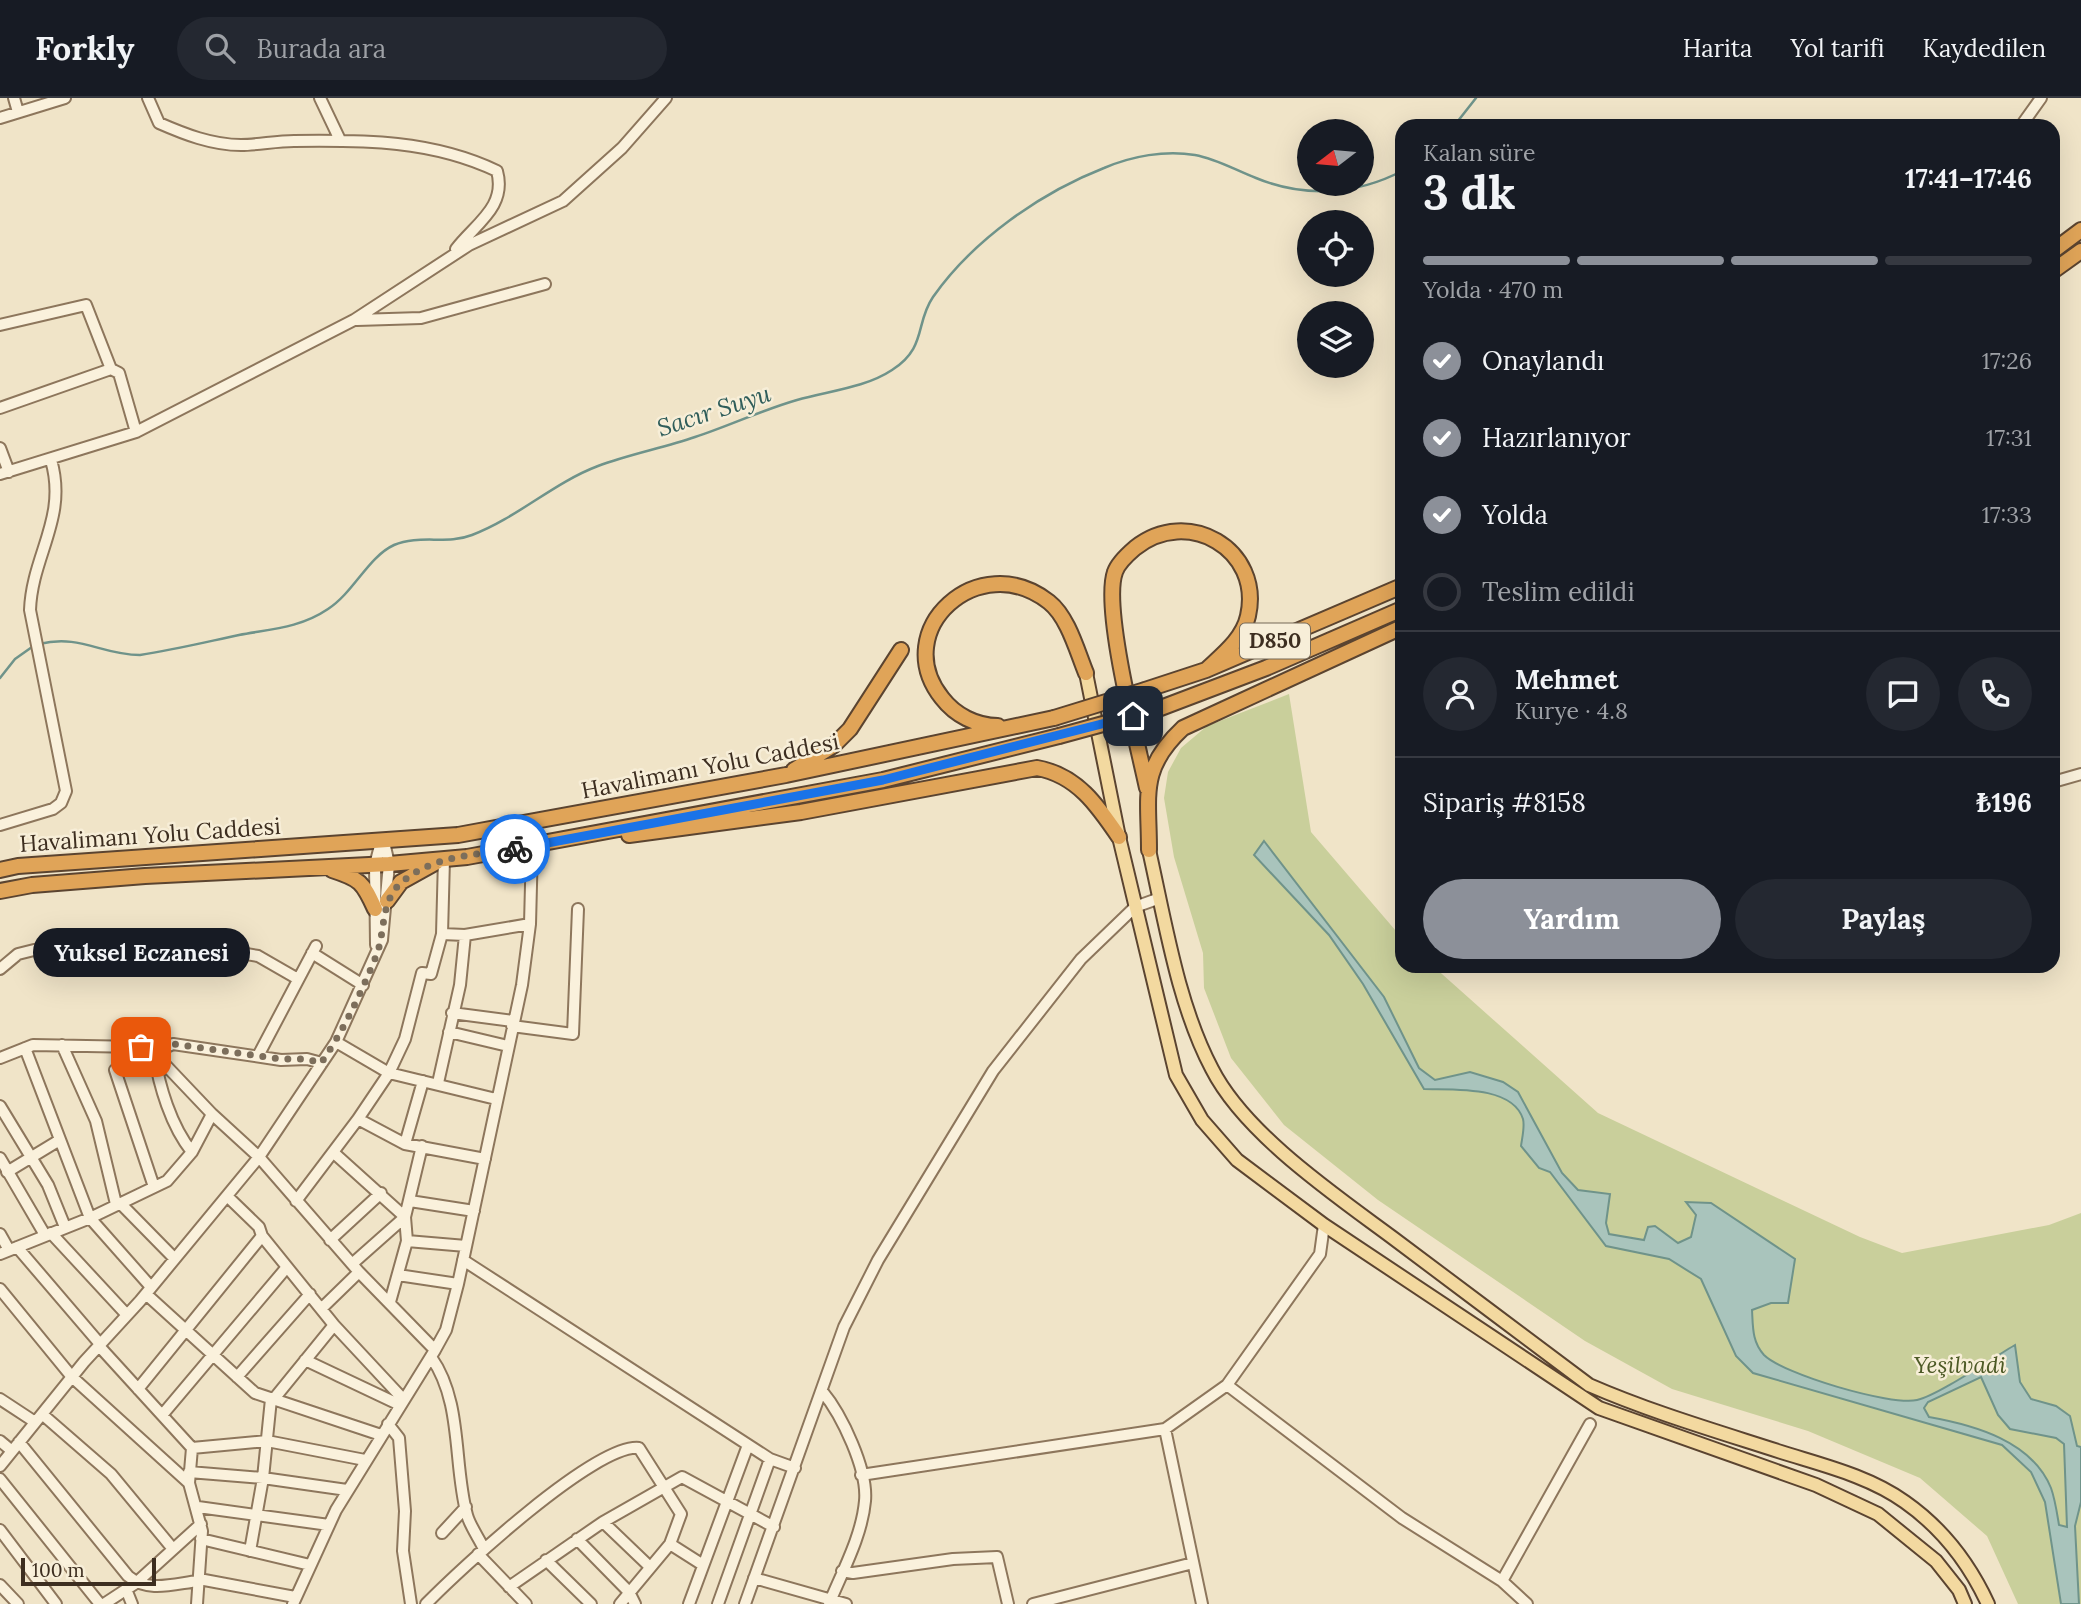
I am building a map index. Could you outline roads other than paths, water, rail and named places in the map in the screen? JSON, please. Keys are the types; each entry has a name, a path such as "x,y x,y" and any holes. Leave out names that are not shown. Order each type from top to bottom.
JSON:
{"highway":[{"path":"2060,246 2081,230"},
{"path":"2060,266 2081,251"},
{"path":"1149,850 1147,788 1112,613 1115,572 1127,555 1157,535 1176,531 1213,537 1234,552 1247,575 1248,617 1239,637 1206,670"},
{"path":"1020,725 986,726 965,718 948,706 935,690 926,655 929,634 949,604 976,586 999,583 1023,587 1051,603 1071,636 1086,673"},
{"name":"Havalimanı Yolu Caddesi","path":"0,870 18,866 458,835 786,775 1054,718 1206,670 1395,589"},
{"name":"Havalimanı Yolu Caddesi","path":"0,891 32,885 133,877 444,859 532,846 589,833 883,780 1158,709 1266,668 1395,612"},
{"path":"1147,788 1154,762 1165,744 1183,728 1395,630"},
{"path":"786,775 834,745 850,729 901,650"},
{"path":"589,833 630,835 801,812 1037,768 1068,778 1086,793 1119,837"},
{"path":"324,867 358,880 381,905 401,882 444,859"}],"main road":[{"path":"1086,673 1119,837 1176,1075 1202,1120 1237,1160 1324,1225 1599,1408 1816,1485 1878,1514 1936,1561 1959,1590 1965,1604"},
{"path":"1149,850 1191,1020 1212,1070 1229,1096 1255,1124 1312,1177 1589,1385 1637,1405 1845,1472 1903,1500 1942,1532 1975,1575 1988,1604"}],"street":[{"path":"14,98 18,112"},
{"path":"0,118 65,98"},
{"path":"148,98 159,123 188,136 239,145 340,140 408,143 448,153 497,171 502,186 495,207 449,258"},
{"path":"320,98 340,140"},
{"path":"0,448 4,473 136,432 354,320 469,245 563,201 622,148 666,98"},
{"path":"2026,119 2041,98"},
{"path":"354,320 421,318 545,284"},
{"path":"0,325 86,304 111,369 119,373 136,432"},
{"path":"0,408 111,369"},
{"path":"0,825 54,809 65,795 65,782 32,630 32,590 50,536 56,500 51,460"},
{"path":"2060,780 2081,774"},
{"path":"0,1466 259,1157 336,1042 376,955 383,842"},
{"path":"131,1586 147,1587 198,1580 294,1600 347,1490 433,1354 446,1329 458,1284 513,1024 530,924 532,846"},
{"path":"296,1201 334,1153 389,1073 408,1030 422,973 431,974 436,967 442,934 444,859"},
{"path":"745,1604 844,1327 877,1260 993,1071 1080,958 1135,907 1160,898"},
{"path":"452,1013 573,1034 578,908"},
{"path":"442,934 465,935 530,924"},
{"path":"438,1083 460,985 465,935"},
{"path":"0,969 18,954 48,948 83,965 109,964 164,944 183,943 258,956 298,979"},
{"path":"258,1056 314,950 363,985"},
{"path":"449,1032 508,1045"},
{"path":"336,1042 389,1073 496,1099"},
{"path":"154,1187 115,1070 173,1044 258,1056 307,1059 321,1063"},
{"path":"62,1045 96,1121 118,1203 174,1258"},
{"path":"0,1058 24,1048 62,1045 141,1047 154,1053 212,1114 259,1157 433,1354 447,1395 467,1516 481,1551 526,1604"},
{"path":"24,1048 90,1219 148,1290 185,1329 255,1393 381,1435"},
{"path":"154,1053 157,1070 180,1137 192,1152"},
{"path":"405,1144 423,1081"},
{"path":"0,1106 29,1158 48,1185 65,1227"},
{"path":"9,1251 90,1219 167,1181 192,1152 212,1114"},
{"path":"358,1119 405,1144 485,1159"},
{"path":"7,1172 58,1141"},
{"path":"390,1303 407,1241 405,1217 422,1146"},
{"path":"334,1153 405,1217"},
{"path":"0,1158 48,1234 127,1315"},
{"path":"330,1240 381,1193"},
{"path":"227,1196 259,1227 262,1236 334,1325 402,1402"},
{"path":"410,1201 474,1211"},
{"path":"322,1308 405,1217"},
{"path":"861,1475 1165,1429 1227,1385 1320,1254 1324,1225"},
{"path":"0,1234 9,1251 192,1448 189,1478 201,1524 197,1604"},
{"path":"138,1389 262,1236"},
{"path":"407,1241 466,1246"},
{"path":"463,1260 770,1459 795,1468"},
{"path":"163,1414 287,1267"},
{"path":"398,1275 458,1284"},
{"path":"0,1289 72,1377 189,1478 263,1478 347,1490"},
{"path":"237,1377 310,1294"},
{"path":"250,1551 263,1478 272,1400 334,1325"},
{"path":"305,1360 402,1402"},
{"path":"1227,1385 1402,1518 1502,1581 1527,1604"},
{"path":"822,1391 837,1413 858,1457 866,1499 830,1602"},
{"path":"0,1399 39,1418 111,1474 173,1549"},
{"path":"388,1424 399,1438 405,1511 403,1551 411,1604"},
{"path":"1502,1581 1590,1424"},
{"path":"1165,1429 1202,1604"},
{"path":"0,1441 16,1447 131,1586 132,1604"},
{"path":"192,1448 267,1441 365,1460"},
{"path":"689,1604 748,1445"},
{"path":"431,1602 481,1551 563,1486 626,1447 639,1448 681,1514 670,1544 620,1604"},
{"path":"718,1604 770,1459"},
{"path":"509,1587 603,1522 682,1477 726,1504 774,1527"},
{"path":"0,1479 102,1604 131,1586 201,1524"},
{"path":"198,1507 329,1525"},
{"path":"443,1533 466,1507"},
{"path":"603,1522 649,1566"},
{"path":"0,1530 56,1604"},
{"path":"201,1539 310,1565"},
{"path":"577,1539 629,1592 635,1604"},
{"path":"670,1544 703,1565"},
{"path":"842,1571 853,1573 953,1559 997,1557 1008,1604"},
{"path":"546,1560 591,1604"},
{"path":"1033,1604 1194,1563"},
{"path":"754,1578 830,1602 846,1604"},
{"path":"0,1585 18,1604"}],"water":[{"path":"1264,841 1384,997 1419,1068 1435,1080 1470,1072 1503,1082 1518,1092 1562,1173 1578,1190 1610,1194 1606,1223 1609,1234 1644,1240 1648,1227 1655,1226 1678,1243 1691,1237 1696,1215 1686,1202 1711,1203 1795,1259 1788,1303 1771,1303 1752,1310 1757,1345 1764,1355 1775,1363 1838,1387 1884,1398 1917,1400 1951,1384 2015,1345 2020,1382 2031,1399 2056,1406 2070,1416 2077,1446 2081,1447 2081,1502 2075,1526 2079,1604 2061,1604 2045,1502 2031,1472 2002,1445 1753,1373 1736,1356 1701,1279 1669,1259 1606,1246 1550,1172 1539,1168 1521,1146 1524,1122 1517,1108 1507,1100 1480,1092 1424,1089 1363,984 1329,935 1254,855","holes":["1981,1377 1998,1415 2010,1429 2056,1438 2064,1444 2067,1527 2059,1525 2051,1488 2030,1458 2000,1438 1964,1425 1929,1417 1924,1408 1928,1402"]}],"waterway":[{"name":"Sacır Suyu","path":"1460,119 1476,98"},
{"name":"Sacır Suyu","path":"39,644 79,643 140,655 296,624 337,602 376,558 394,545 413,540 453,539 472,535 598,466 695,437 784,404 870,381 892,370 911,353 933,297 949,276 988,238 1010,220 1056,191 1115,164 1160,154 1195,155 1274,184 1311,191 1348,189 1395,174"},
{"name":"Sacır Suyu","path":"0,678 15,659 32,647"}],"place":[{"name":"Yuksel Eczanesi","path":"141,1047"}],"park label":[{"name":"Yeşilvadi","path":"1960,1365"}]}
